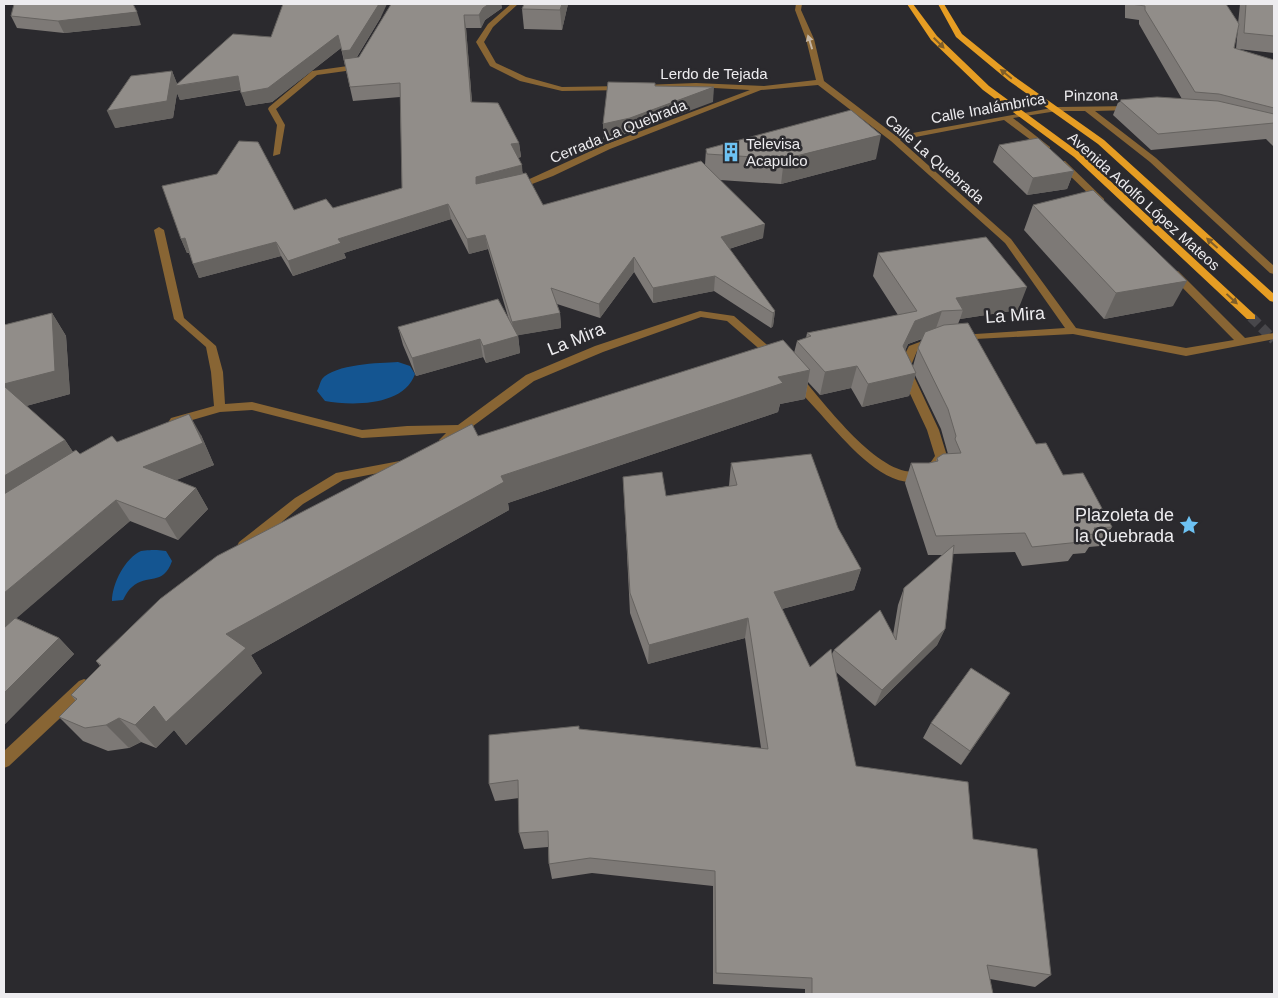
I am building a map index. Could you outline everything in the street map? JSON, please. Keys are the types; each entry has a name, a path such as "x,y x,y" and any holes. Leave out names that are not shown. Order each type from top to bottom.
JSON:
{"main road":[{"name":"Avenida Adolfo López Mateos","path":"910,4 934,38 986,88 1077,156 1251,317"},
{"name":"Avenida Adolfo López Mateos","path":"941,4 959,35 1012,79 1057,109 1100,142 1274,299"}],"street":[{"name":"Lerdo de Tejada","path":"515,4 489,24 480,42 493,64 522,79 562,89 696,85 764,88 820,82"},
{"path":"799,4 798,10 810,39 820,82"},
{"path":"276,154 281,125 272,109 315,73 357,67 367,51"},
{"name":"Calle La Quebrada","path":"820,82 894,139 1008,241 1073,330"},
{"name":"Cerrada La Quebrada","path":"510,188 550,174 607,147 764,88"},
{"name":"Pinzona","path":"1057,109 1146,108"},
{"name":"Calle Inalámbrica","path":"894,139 1057,109"},
{"path":"1087,109 1152,160 1274,272"},
{"path":"1006,117 1052,153 1108,209"},
{"path":"159,230 180,319 211,346 217,372 220,408"},
{"path":"1165,265 1243,342"},
{"name":"La Mira","path":"430,449 462,429 530,378 599,349 700,314 730,318 785,366 862,452 886,471 905,476 922,476 932,468 941,456 933,430 904,368 913,350 935,340 1073,330"},
{"path":"1073,330 1186,352 1274,336"},
{"path":"168,425 220,408 252,406 362,434 407,430 462,429"},
{"path":"231,558 299,501 340,476 407,464 415,459"},
{"path":"4,761 91,680"}],"water":[{"path":"398,362 410,366 415,374 409,385 389,398 363,403 336,403 325,401 317,391 322,379 337,370 358,365"},
{"path":"141,551 166,551 172,561 164,574 138,583 129,590 123,600 112,601 114,587 120,572 130,559"}],"building":[{"path":"14,4 133,4 137,12 58,21 11,16"},
{"path":"283,4 379,4 350,50 342,51 338,35 268,88 241,93 238,76 175,86 233,34 271,37"},
{"path":"391,4 489,4 483,8 479,15 464,15 471,102 498,103 519,143 511,144 522,165 476,177 476,184 526,173 543,205 701,161 765,224 721,237 775,311 773,313 715,276 653,288 634,257 599,304 551,288 560,313 512,322 485,235 467,239 448,204 338,239 341,243 288,261 276,242 193,264 185,238 181,239 162,186 217,174 239,141 258,142 294,210 326,199 333,208 402,188 400,83 350,87 344,59 359,57"},
{"path":"524,4 562,4 560,10 522,9"},
{"path":"1131,4 1226,4 1239,24 1234,48 1274,60 1274,108 1219,94 1195,92 1145,10 1145,6"},
{"path":"1246,4 1274,4 1274,36 1244,33"},
{"path":"172,71 167,101 107,111 131,76"},
{"path":"608,82 655,83 655,86 714,87 630,118 603,124"},
{"path":"1157,97 1218,101 1274,114 1274,123 1158,134 1119,100"},
{"path":"851,110 881,135 784,159 707,154 706,149"},
{"path":"1038,138 1074,171 1033,178 999,145"},
{"path":"1093,190 1187,281 1116,293 1033,205"},
{"path":"986,237 1027,287 956,298 963,310 942,311 915,321 903,346 916,373 868,384 857,366 825,372 797,341 811,336 807,333 917,311 878,253"},
{"path":"498,299 518,336 483,346 480,339 412,358 398,327"},
{"path":"52,313 55,371 4,384 4,325"},
{"path":"968,323 1036,444 1046,443 1063,475 1083,473 1112,527 1094,528 1097,534 1077,535 1080,542 1032,547 1025,533 936,536 911,463 929,463 938,461 937,458 943,454 961,453 955,439 956,436 948,409 918,348 925,332 944,325"},
{"path":"783,340 810,370 778,377 783,383 501,476 504,482 226,634 246,648 166,722 154,706 135,725 119,718 106,725 85,728 59,717 77,699 71,695 101,665 96,661 160,599 217,556 472,424 478,436"},
{"path":"4,386 65,440 4,476"},
{"path":"189,414 203,443 143,467 196,488 165,519 116,500 4,593 4,494 76,450 80,454 112,436 117,442"},
{"path":"811,454 838,528 861,569 774,592 810,667 831,649 856,766 968,782 973,839 1037,849 1051,975 987,965 993,994 812,994 812,978 716,973 715,871 590,858 549,864 548,831 519,833 518,780 489,784 489,735 579,726 579,729 768,749 748,618 649,645 630,593 623,477 662,472 666,496 737,485 731,463"},
{"path":"954,545 945,629 882,690 834,650 880,610 896,640 904,588"},
{"path":"15,618 59,638 4,693 4,628"},
{"path":"971,668 1010,693 970,751 931,723"}],"tunnel":[{"path":"1251,317 1274,340"}],"place":[{"name":"Televisa Acapulco","path":"731,152"},
{"name":"Plazoleta de la Quebrada","path":"1189,525"}]}
